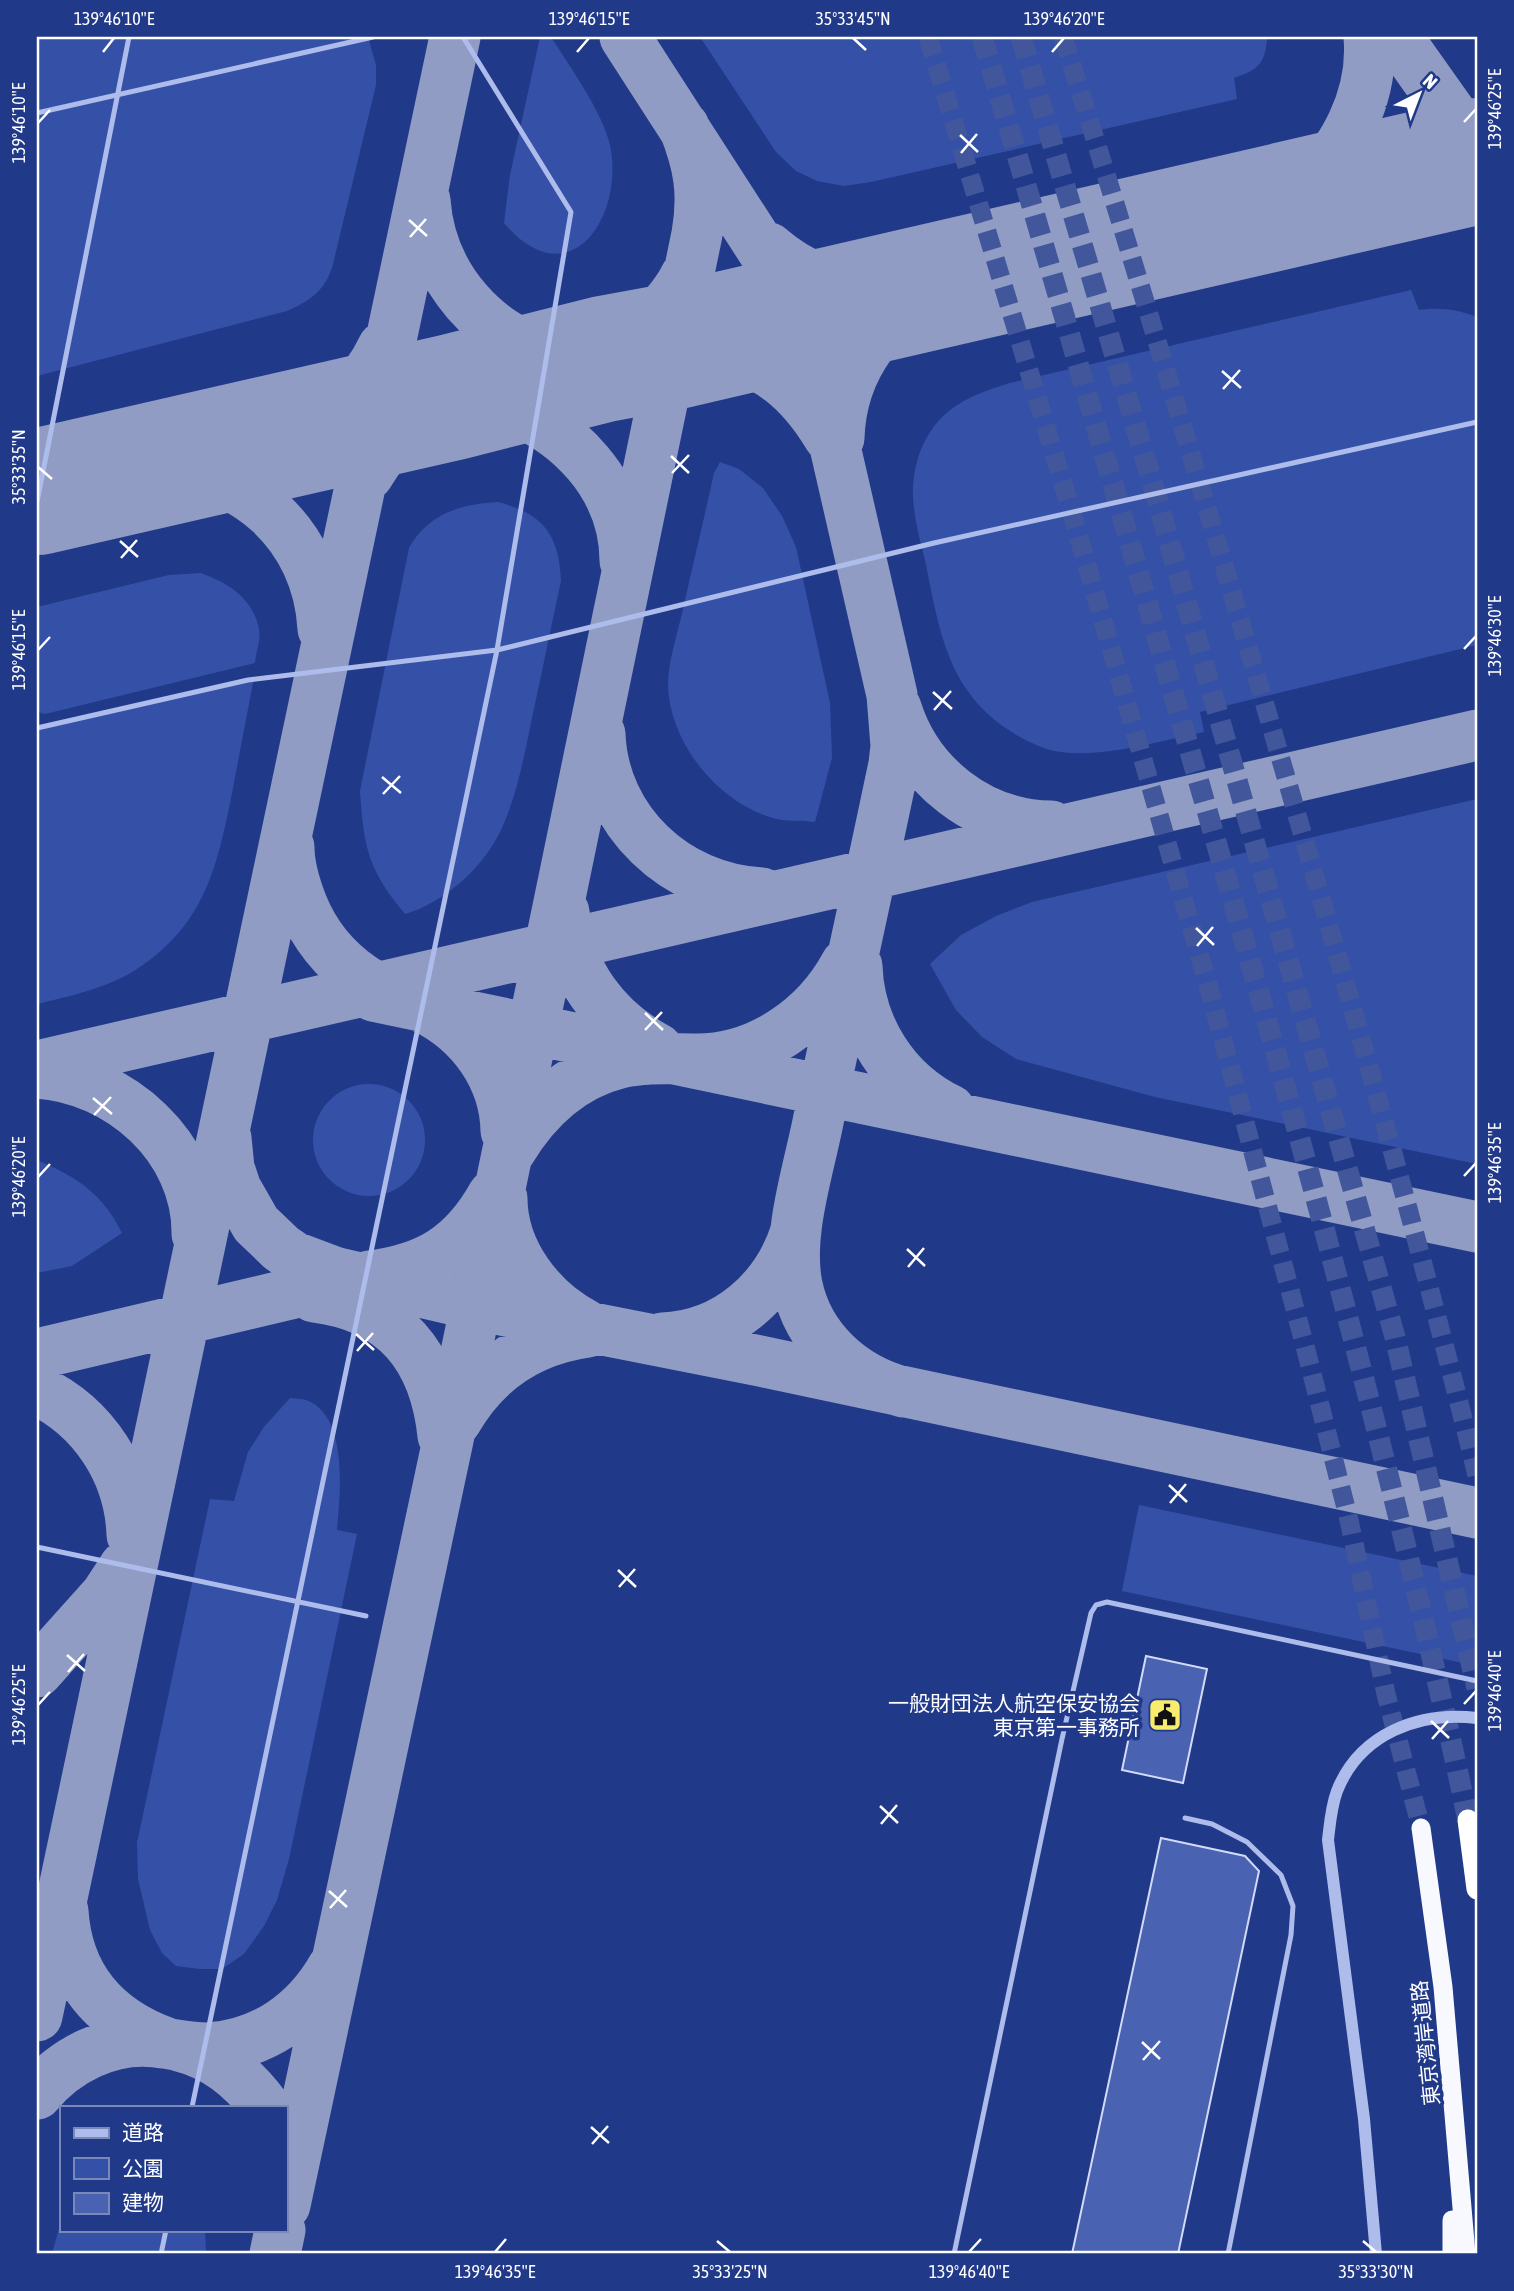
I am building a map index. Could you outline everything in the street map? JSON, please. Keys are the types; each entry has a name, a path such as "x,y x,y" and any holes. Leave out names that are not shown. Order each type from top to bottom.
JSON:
{"highway":[{"path":"1468,1820 1477,1889"},
{"name":"東京湾岸道路","path":"1421,1828 1443,1987 1466,2254"},
{"path":"1452,2254 1454,2097"}],"street":[{"path":"1376,2254 1364,2119 1328,1840 1331,1811 1338,1789 1350,1770 1368,1748 1385,1735 1402,1725 1424,1719 1450,1715 1477,1718"}],"lane":[{"path":"37,502 129,37"},
{"path":"37,113 373,37"},
{"path":"192,2106 498,650 571,212 463,37"},
{"path":"37,728 248,680 498,650 934,543 1477,422"},
{"path":"37,1547 366,1616"},
{"path":"954,2254 1062,1739 1091,1612 1096,1605 1107,1602 1477,1681"},
{"path":"1185,1818 1212,1824 1247,1842 1280,1875 1293,1906 1291,1935 1228,2254"},
{"path":"161,2254 166,2232"}],"green space":[{"path":"37,37 368,37 376,65 376,85 333,264 326,281 316,294 287,311 37,376"},
{"path":"540,37 551,37 593,104 610,145 612,172 609,198 600,222 587,240 570,251 550,253 528,245 504,223 510,175"},
{"path":"700,37 1267,39 1262,61 1254,69 1234,78 1237,99 844,186 817,181 796,171 776,152"},
{"path":"1411,290 1419,310 1448,309 1477,317 1477,645 1200,712 1204,732 1104,752 1047,749 1013,733 992,718 974,700 951,660 935,610 913,491 916,464 923,445 948,411 983,392 1010,383"},
{"path":"720,462 739,469 763,488 782,516 796,547 830,703 832,758 815,822 773,818 752,810 733,798 715,783 686,747 670,704 668,682 672,654 714,473"},
{"path":"498,502 527,513 546,528 557,551 560,565 561,581 522,763 515,794 504,822 481,861 446,894 405,914 383,884 370,857 360,791 409,548 426,527 446,513 471,505"},
{"path":"201,573 230,587 251,609 259,633 255,663 45,714 37,712 37,607 169,575"},
{"path":"254,678 221,842 214,867 194,912 160,951 126,976 89,991 37,1004 37,727"},
{"path":"1477,799 1477,1164 1155,1097 1016,1059 982,1037 956,1010 930,964 961,935 996,916 1032,902"},
{"path":"369,1084 390,1089 408,1101 420,1119 425,1140 420,1161 408,1179 390,1191 369,1196 348,1191 330,1179 318,1161 313,1140 318,1119 330,1101 348,1089"},
{"path":"37,1160 87,1188 106,1207 122,1233 72,1266 37,1273"},
{"path":"290,1398 306,1400 320,1408 329,1422 339,1458 337,1530 357,1534 289,1859 277,1900 264,1926 244,1954 222,1969 176,1966 162,1953 150,1930 138,1879 137,1843 210,1499 234,1501 248,1452 264,1427"},
{"path":"1139,1505 1477,1576 1477,1666 1122,1591"},
{"path":"60,2225 60,2232 205,2232 206,2254 52,2254"}],"building":[{"path":"1146,1656 1207,1669 1183,1783 1122,1770"},
{"path":"1161,1838 1245,1856 1259,1871 1178,2254 1072,2254"}],"taxiway":[{"path":"37,2016 455,37"},
{"path":"625,37 805,316 892,695 896,746 894,764 800,1203 795,1265 803,1305 822,1339 835,1354 866,1377 903,1392"},
{"path":"1258,211 1297,192 1314,178 1342,143 1361,102 1369,59 1369,37"},
{"path":"1397,37 1477,150"},
{"path":"287,2196 448,1440 697,234 699,179 684,127"},
{"path":"425,200 429,228 450,279 486,321 534,348 588,361 604,359 625,346 650,324 672,298 685,277"},
{"path":"769,248 800,270 832,284 868,292 905,293"},
{"path":"839,438 848,388 871,344 905,309 948,283"},
{"path":"701,362 724,343 766,324"},
{"path":"675,346 694,346 732,355 766,370 781,380 807,405 829,437"},
{"path":"292,433 345,398 366,375 383,347"},
{"path":"368,475 393,440 428,408 459,396 495,403 548,428 588,463 615,508 625,561"},
{"path":"148,467 183,470 215,479 244,493 269,512 290,536 307,563 318,594 323,629"},
{"path":"896,708 919,755 935,775 954,792 999,817 1051,826"},
{"path":"600,734 604,766 614,795 630,821 650,845 674,864 701,879 730,889 762,893"},
{"path":"37,1066 1477,735"},
{"path":"289,847 293,876 302,904 326,945 342,963 361,978 441,1018 470,1043 492,1074 504,1111 506,1131"},
{"path":"564,912 573,955 593,992 622,1024 658,1049"},
{"path":"510,1151 531,1121 556,1095 602,1068 639,1060 719,1057 763,1044 784,1032 819,1002 846,964"},
{"path":"857,966 864,1010 883,1051 912,1085 950,1110"},
{"path":"373,996 1477,1227"},
{"path":"37,1073 67,1078 97,1088 124,1103 148,1123 168,1146 184,1173 194,1202 197,1234"},
{"path":"226,1138 229,1168 236,1189 256,1224 294,1257 334,1272 476,1305 760,1361 1477,1513"},
{"path":"369,1276 409,1268 442,1252 470,1229 493,1195"},
{"path":"502,1198 509,1237 516,1256 527,1273 553,1303 586,1325"},
{"path":"662,1338 707,1329 746,1306 776,1273 796,1231"},
{"path":"37,1354 358,1278"},
{"path":"314,1297 367,1312 406,1341 431,1382 443,1436"},
{"path":"456,1421 481,1387 511,1360 547,1342 588,1332"},
{"path":"37,1390 76,1415 105,1449 124,1490 132,1535"},
{"path":"37,1672 106,1595 125,1566"},
{"path":"63,1911 72,1956 93,1994 125,2022 167,2043"},
{"path":"37,2094 75,2061 105,2047 138,2041 208,2048 247,2041 281,2024 297,2012 333,1967"},
{"path":"179,2046 217,2061 238,2077 264,2106"},
{"path":"275,2254 280,2232"}],"runway":[{"path":"37,492 453,397 604,359 675,346 1477,161"}],"tunnel":[{"path":"928,37 1071,510 1210,992 1349,1520 1386,1694 1421,1828"},
{"path":"982,37 1301,1143 1406,1548 1468,1820"},
{"path":"1021,37 1155,492 1395,1337 1477,1688"},
{"path":"1063,37 1181,422 1319,891 1412,1224 1477,1475"}],"place":[{"name":"一般財団法人航空保安協会 東京第一事務所","path":"1165,1715"}]}
